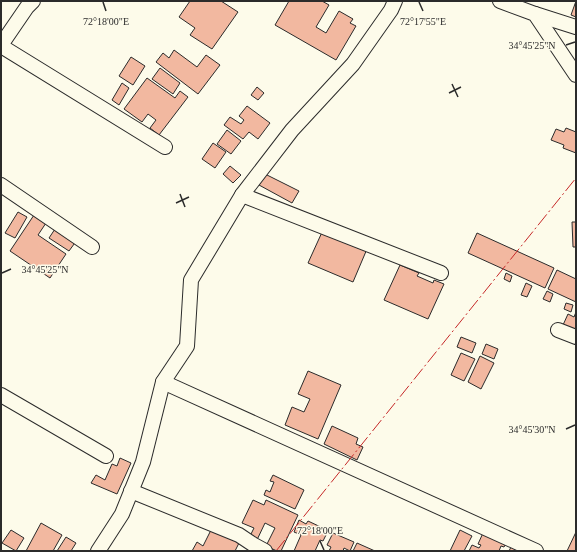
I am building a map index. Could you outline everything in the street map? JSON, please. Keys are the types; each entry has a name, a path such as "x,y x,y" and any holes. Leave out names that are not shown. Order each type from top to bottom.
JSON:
{"street":[{"path":"33,1 27,7 1,45 165,146"},
{"path":"98,551 122,514 143,462 163,382 187,346 191,280 242,195 292,130 353,64 391,10 394,1"},
{"path":"500,1 576,27"},
{"path":"536,14 576,75"},
{"path":"1,185 92,247"},
{"path":"242,195 441,273"},
{"path":"558,330 576,337"},
{"path":"163,382 536,551"},
{"path":"1,395 106,456"},
{"path":"131,491 240,534 254,545 265,551"}],"building":[{"path":"190,1 221,1 238,12 212,49 190,35 195,28 179,17"},
{"path":"289,1 322,1 329,5 316,27 326,33 339,11 353,19 350,23 356,26 336,60 275,25"},
{"path":"576,1 576,17 571,15"},
{"path":"174,50 197,67 206,55 220,65 198,94 156,62 163,53 169,58"},
{"path":"131,57 145,66 133,85 119,76"},
{"path":"160,68 180,83 173,94 152,79"},
{"path":"147,78 175,98 180,91 188,97 159,135 150,128 156,120 148,114 142,122 124,109"},
{"path":"122,83 129,88 119,105 112,100"},
{"path":"257,87 264,93 258,100 251,95"},
{"path":"247,106 270,123 258,139 249,132 243,139 224,125 230,117 241,124 244,120 239,116"},
{"path":"566,128 576,132 576,153 563,148 564,145 551,140 556,129 564,132"},
{"path":"227,130 241,141 231,154 217,144"},
{"path":"213,143 226,152 215,168 202,159"},
{"path":"230,166 241,175 233,183 223,174"},
{"path":"265,174 299,191 292,203 259,185"},
{"path":"18,212 27,217 15,238 5,233"},
{"path":"34,215 46,223 38,235 66,254 50,278 10,251"},
{"path":"572,222 576,222 576,247 573,247"},
{"path":"57,226 77,240 69,251 49,238"},
{"path":"323,230 341,241 358,248 360,245 367,249 353,282 308,263"},
{"path":"477,233 554,268 545,288 468,253"},
{"path":"400,265 419,273 417,276 433,283 434,280 444,284 428,319 384,300"},
{"path":"557,270 576,279 576,302 548,289"},
{"path":"506,273 512,276 510,282 504,279"},
{"path":"526,283 532,286 527,297 521,295"},
{"path":"547,291 553,294 550,302 543,299"},
{"path":"566,303 573,305 571,312 564,309"},
{"path":"576,312 576,330 563,325 568,314 574,317"},
{"path":"461,337 476,343 472,353 457,347"},
{"path":"486,344 498,349 494,359 482,354"},
{"path":"461,353 475,359 464,381 451,375"},
{"path":"480,356 494,363 481,389 468,382"},
{"path":"308,371 341,385 318,439 285,425 292,407 304,412 310,399 298,394"},
{"path":"332,426 358,438 356,444 363,447 357,460 324,444"},
{"path":"120,458 131,463 117,494 91,483 96,475 105,480 112,464 117,466"},
{"path":"273,475 304,490 295,509 264,495 266,490 270,492 274,482 270,481"},
{"path":"253,500 264,505 266,500 298,515 281,551 277,551 266,546 275,528 265,523 256,542 249,538 254,528 242,523"},
{"path":"299,520 306,524 308,521 325,529 324,532 327,533 323,541 320,540 315,551 294,551 301,535 294,532"},
{"path":"41,523 62,535 53,551 26,551"},
{"path":"213,526 241,539 235,551 192,551 197,542 203,546"},
{"path":"11,530 24,538 16,551 2,543"},
{"path":"460,530 472,536 464,551 450,551"},
{"path":"576,532 576,551 567,551"},
{"path":"333,533 354,542 350,551 344,548 343,551 329,551 331,547 327,545"},
{"path":"483,533 508,540 504,547 501,546 499,551 469,551 472,545 479,548 481,545 478,544"},
{"path":"66,537 76,543 71,551 57,551"},
{"path":"357,543 375,551 353,551"},
{"path":"513,543 521,551 509,551"}],"power":[{"path":"276,551 576,178"}]}
